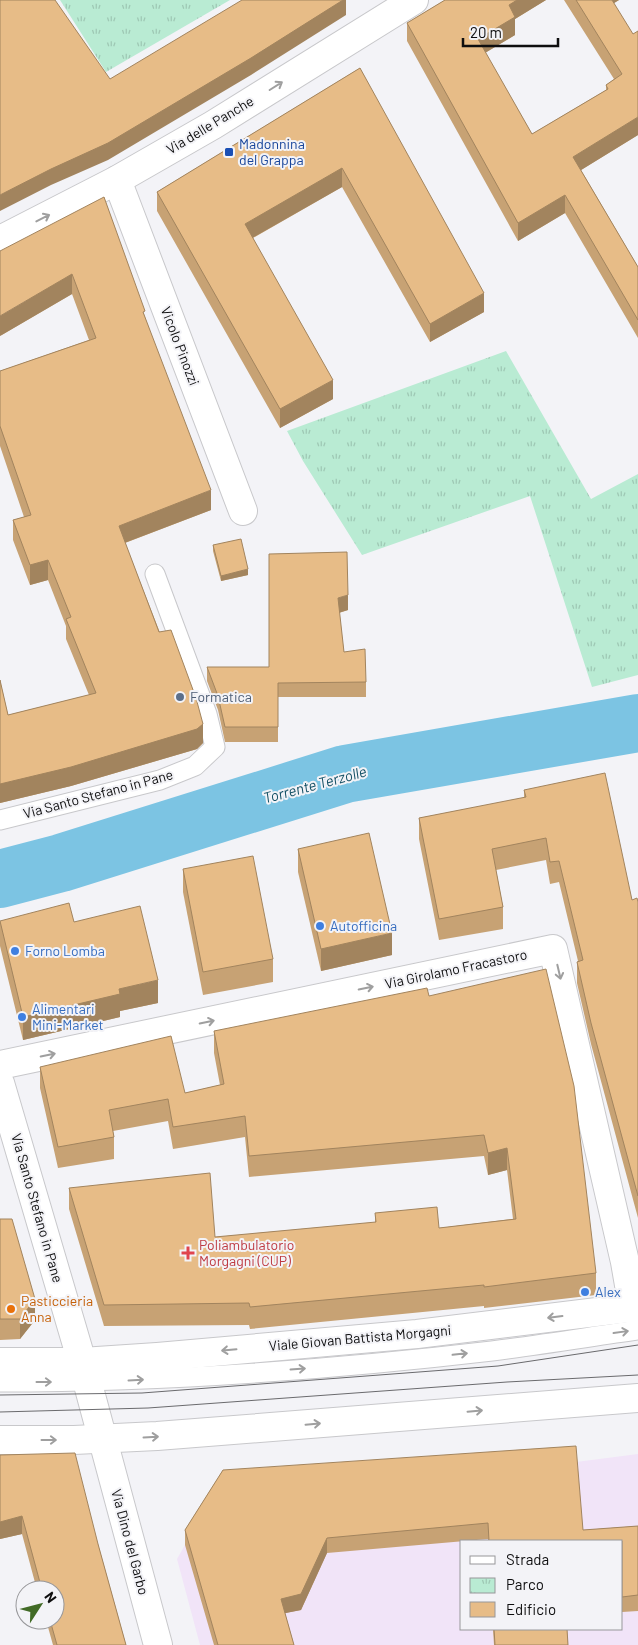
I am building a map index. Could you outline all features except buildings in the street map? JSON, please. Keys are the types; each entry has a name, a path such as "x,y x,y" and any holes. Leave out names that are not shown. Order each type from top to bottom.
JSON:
{"street":[{"name":"Via delle Panche","path":"0,240 117,180 213,125 414,0"},
{"name":"Vicolo Pinozzi","path":"117,180 243,511"},
{"name":"Via Girolamo Fracastoro","path":"0,1065 553,949 636,1315"},
{"name":"Via Santo Stefano in Pane","path":"0,1083 85,1372"},
{"name":"Viale Giovan Battista Morgagni","path":"0,1362 85,1372 167,1356 636,1315"},
{"path":"85,1372 102,1439"},
{"path":"0,1440 102,1439 158,1436 638,1398"},
{"name":"Via Dino del Garbo","path":"102,1439 158,1645"}],"lane":[{"name":"Via Santo Stefano in Pane","path":"0,820 160,780 196,766 215,747 207,714 155,574"},
{"name":"Viale Giovan Battista Morgagni","path":"0,1382 85,1372"}],"shaded area":[{"path":"638,1454 638,1645 200,1645 177,1559 185,1545 576,1462"}],"green space":[{"path":"60,0 230,0 106,72"},
{"path":"506,351 591,499 638,474 638,675 592,687 530,496 362,555 303,461 287,431"}],"waterway":[{"name":"Torrente Terzolle","path":"0,879 61,863 345,774 638,723"}],"tram line":[{"path":"0,1395 142,1393 498,1366 638,1345"},
{"path":"0,1412 148,1408 507,1382 638,1375"}],"place":[{"name":"Madonnina del Grappa","path":"229,152"},
{"name":"Formatica","path":"180,697"},
{"name":"Autofficina","path":"320,926"},
{"name":"Forno Lomba","path":"15,951"},
{"name":"Alimentari Mini-Market","path":"22,1017"},
{"name":"Poliambulatorio Morgagni (CUP)","path":"188,1253"},
{"name":"Alex","path":"585,1292"},
{"name":"Pasticcieria Anna","path":"11,1309"}]}
